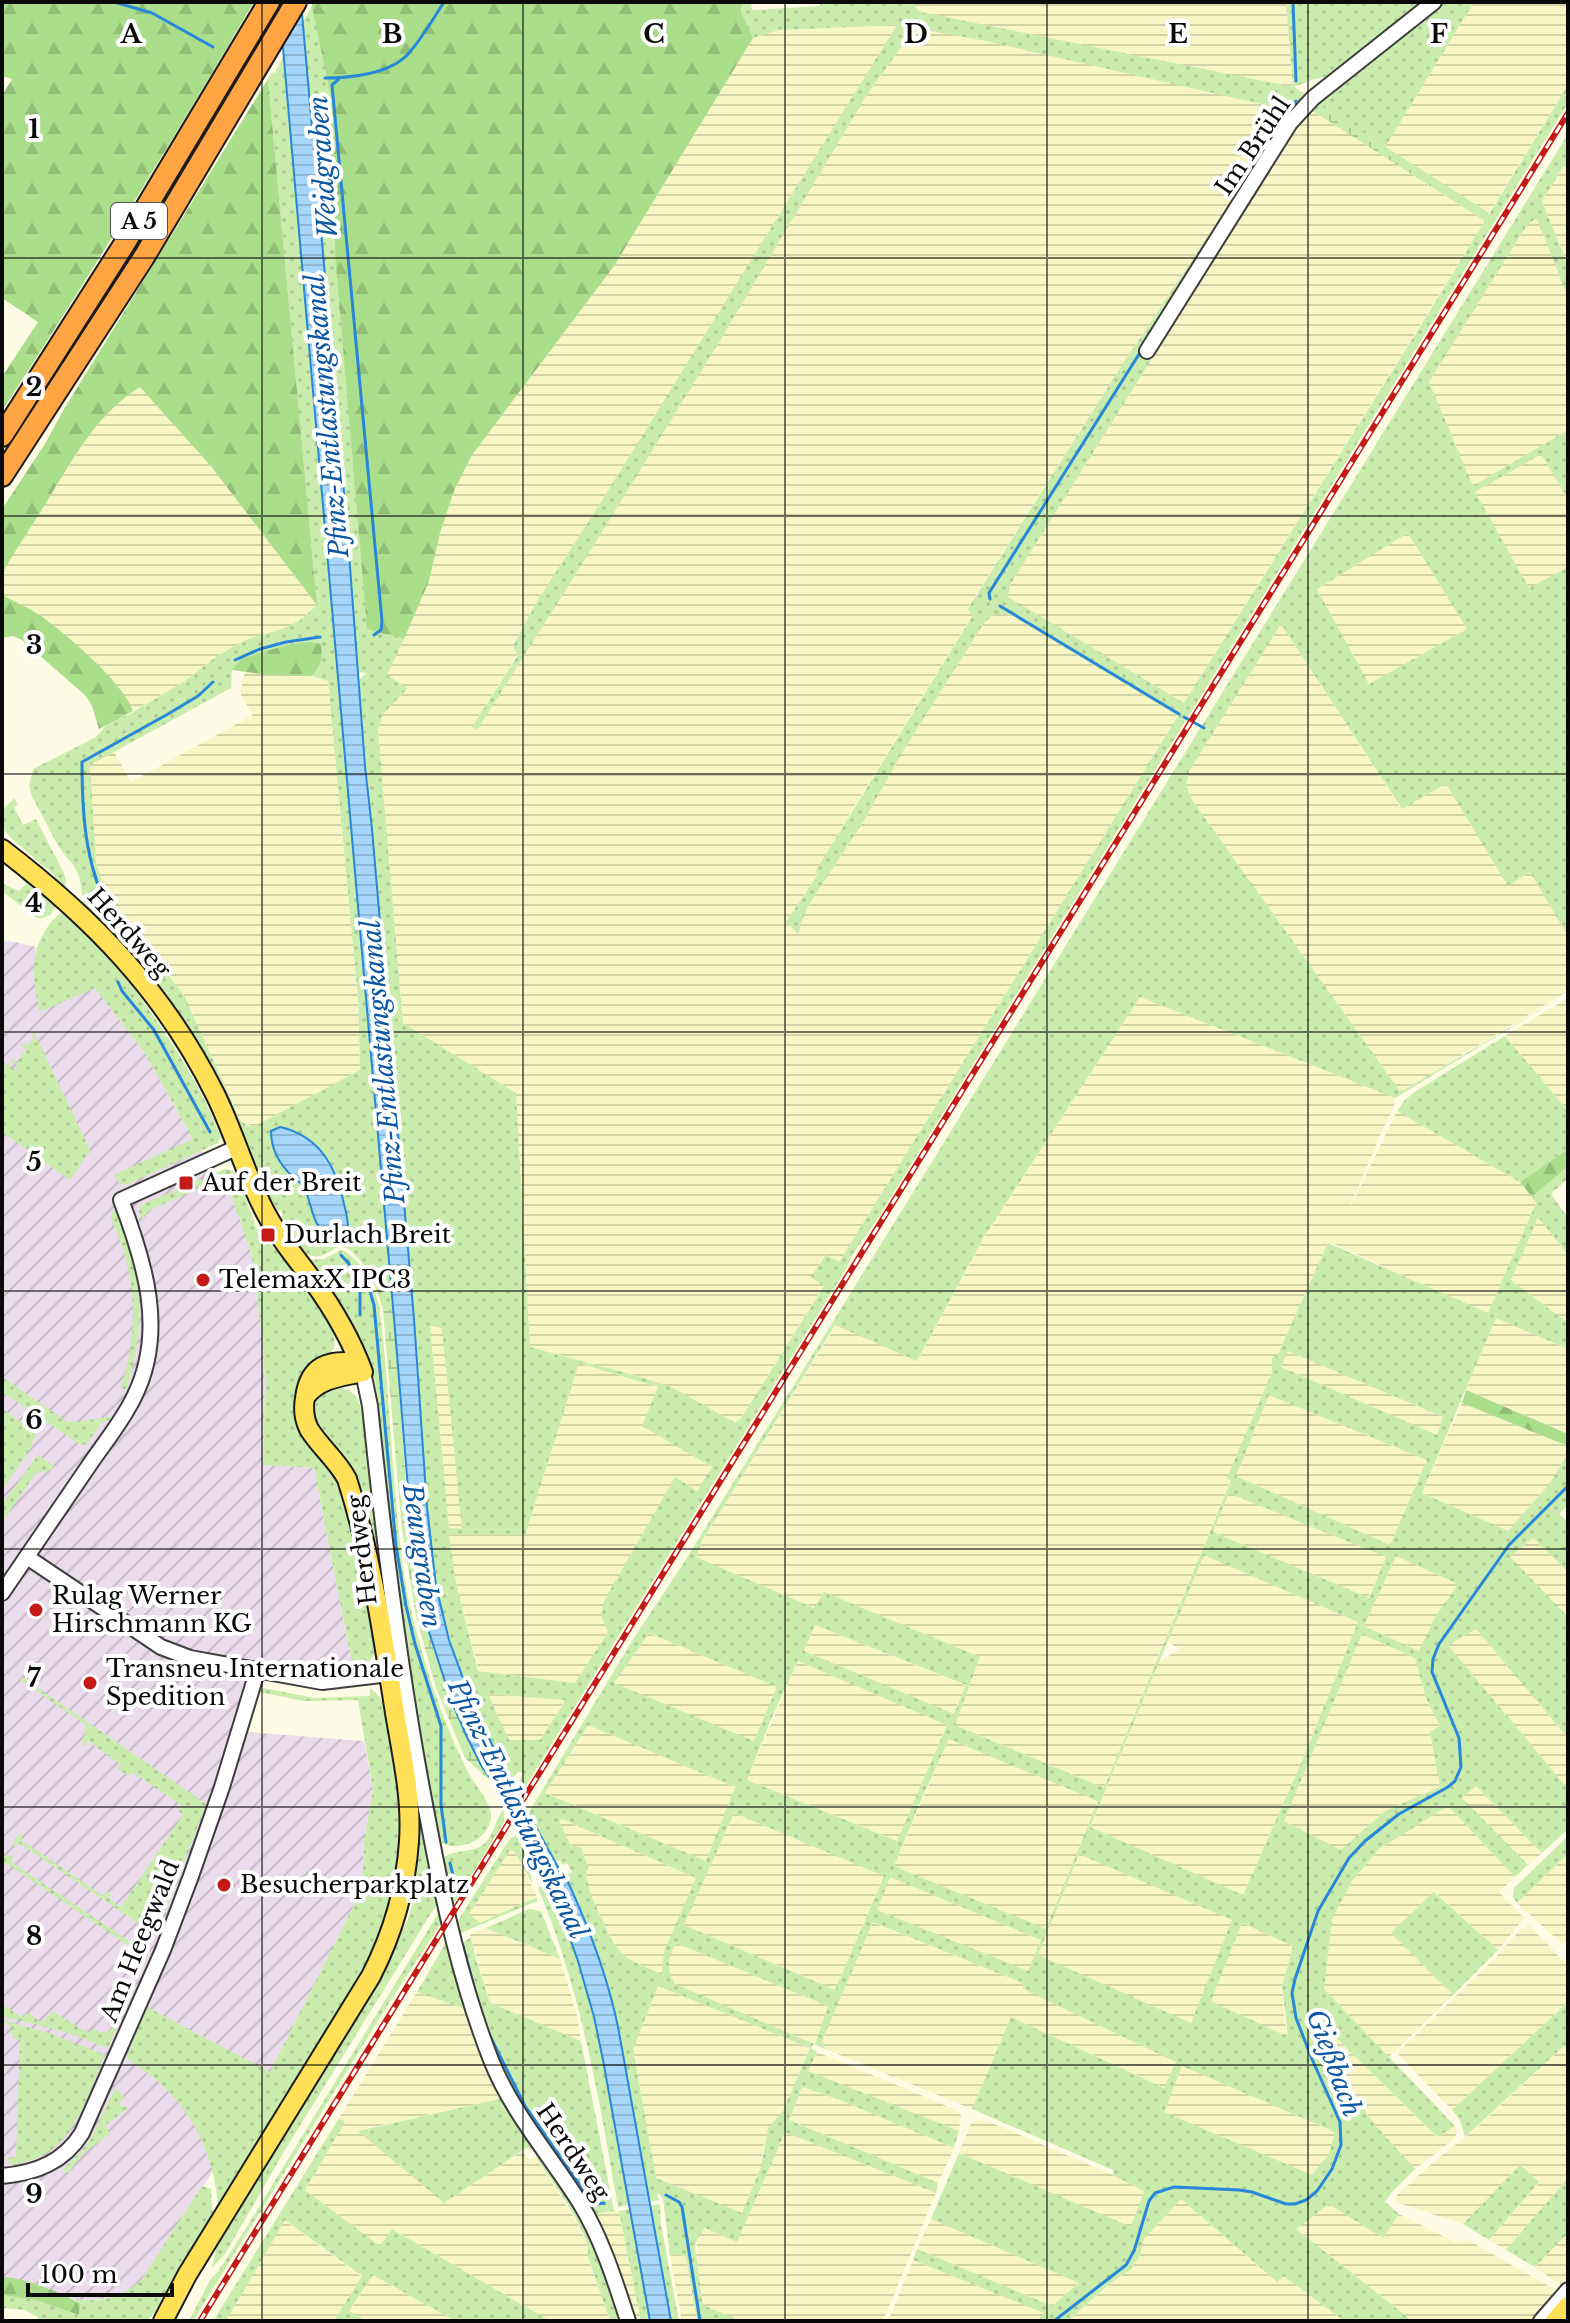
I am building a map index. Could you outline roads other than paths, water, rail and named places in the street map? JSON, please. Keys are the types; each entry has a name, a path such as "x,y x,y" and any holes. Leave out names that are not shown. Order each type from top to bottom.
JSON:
{"highway":[{"name":"A 5","path":"2,436 123,246 269,2"},
{"name":"A 5","path":"2,476 121,294 296,2"}],"main road":[{"name":"Herdweg","path":"2,849 91,923 169,1015 201,1067 224,1113 269,1220 343,1327 361,1367"},
{"path":"154,2321 187,2275 359,1997 393,1925 406,1869 410,1816 375,1595 353,1498 342,1469 310,1430 304,1414 306,1386 310,1377 328,1364 338,1351 343,1327"},
{"path":"328,1364 339,1361 361,1367"},
{"path":"305,1398 312,1388 323,1381 361,1367"},
{"path":"163,2321 187,2275"},
{"path":"1555,2321 1568,2306"}],"street":[{"name":"Im Brühl","path":"1147,351 1290,123 1313,98 1434,2"},
{"path":"2,1593 125,1414 144,1374 149,1346 150,1297 141,1257 121,1200 238,1147"},
{"name":"Herdweg","path":"361,1367 370,1406 396,1628 416,1761 444,1901 463,1971 478,2024 499,2079 515,2110 591,2222 628,2321"},
{"path":"27,1557 161,1647 190,1658 322,1682 389,1674"},
{"name":"Am Heegwald","path":"2,2176 27,2173 46,2166 64,2154 82,2133 163,1950 222,1787 257,1672"},
{"path":"1541,2321 1568,2290"}],"water":[{"name":"Pfinz-Entlastungskanal","path":"279,2 301,2 436,1586 449,1640 474,1708 560,1876 564,1875 568,1882 604,1974 619,2032 671,2321 650,2321 603,2060 578,1961 564,1922 539,1870 540,1866 482,1767 451,1700 428,1629 413,1550"},
{"path":"280,1127 306,1138 331,1166 341,1190 348,1236 336,1239 321,1230 303,1186 277,1156 271,1131"}],"waterway":[{"name":"Weidgraben","path":"114,2 152,13 213,47"},
{"name":"Weidgraben","path":"325,78 369,74 400,61 418,42 444,2"},
{"path":"1293,2 1296,81"},
{"name":"Weidgraben","path":"339,79 332,85 382,621 381,630 374,635"},
{"path":"1284,120 1296,101"},
{"path":"990,599 989,593 1141,351"},
{"path":"1000,606 1179,714"},
{"name":"Weidgraben","path":"235,660 260,649 320,637"},
{"name":"Beungraben","path":"115,923 92,865 83,805 82,762 198,696 213,682"},
{"path":"1184,717 1204,728"},
{"name":"Beungraben","path":"118,982 154,1030 210,1132"},
{"name":"Beungraben","path":"341,1255 349,1264"},
{"name":"Beungraben","path":"348,1262 360,1286 360,1315"},
{"name":"Beungraben","path":"357,1280 369,1288 374,1305 396,1546 406,1606 441,1726 441,1805 446,1842"},
{"name":"Gießbach","path":"1054,2321 1126,2265 1134,2251 1149,2201 1155,2193 1174,2187 1239,2190 1295,2204 1317,2191 1332,2169 1341,2145 1340,2122 1296,2018 1292,1993 1318,1911 1349,1858 1365,1841 1399,1814 1455,1781 1461,1767 1459,1738 1432,1672 1433,1659 1439,1644 1509,1545 1568,1486"},
{"name":"Beungraben","path":"450,1863 457,1891"},
{"name":"Beungraben","path":"463,1946 478,2002"},
{"name":"Beungraben","path":"488,2032 525,2106 589,2198 597,2204 604,2203"},
{"name":"Beungraben","path":"666,2195 682,2207 700,2321"}],"railway":[{"path":"200,2321 1568,113"}],"place":[{"name":"Auf der Breit","path":"186,1183"},
{"name":"Durlach Breit","path":"268,1235"},
{"name":"TelemaxX IPC3","path":"203,1280"},
{"name":"Rulag Werner Hirschmann KG","path":"36,1610"},
{"name":"Transneu Internationale Spedition","path":"90,1683"},
{"name":"Besucherparkplatz","path":"224,1885"}]}
